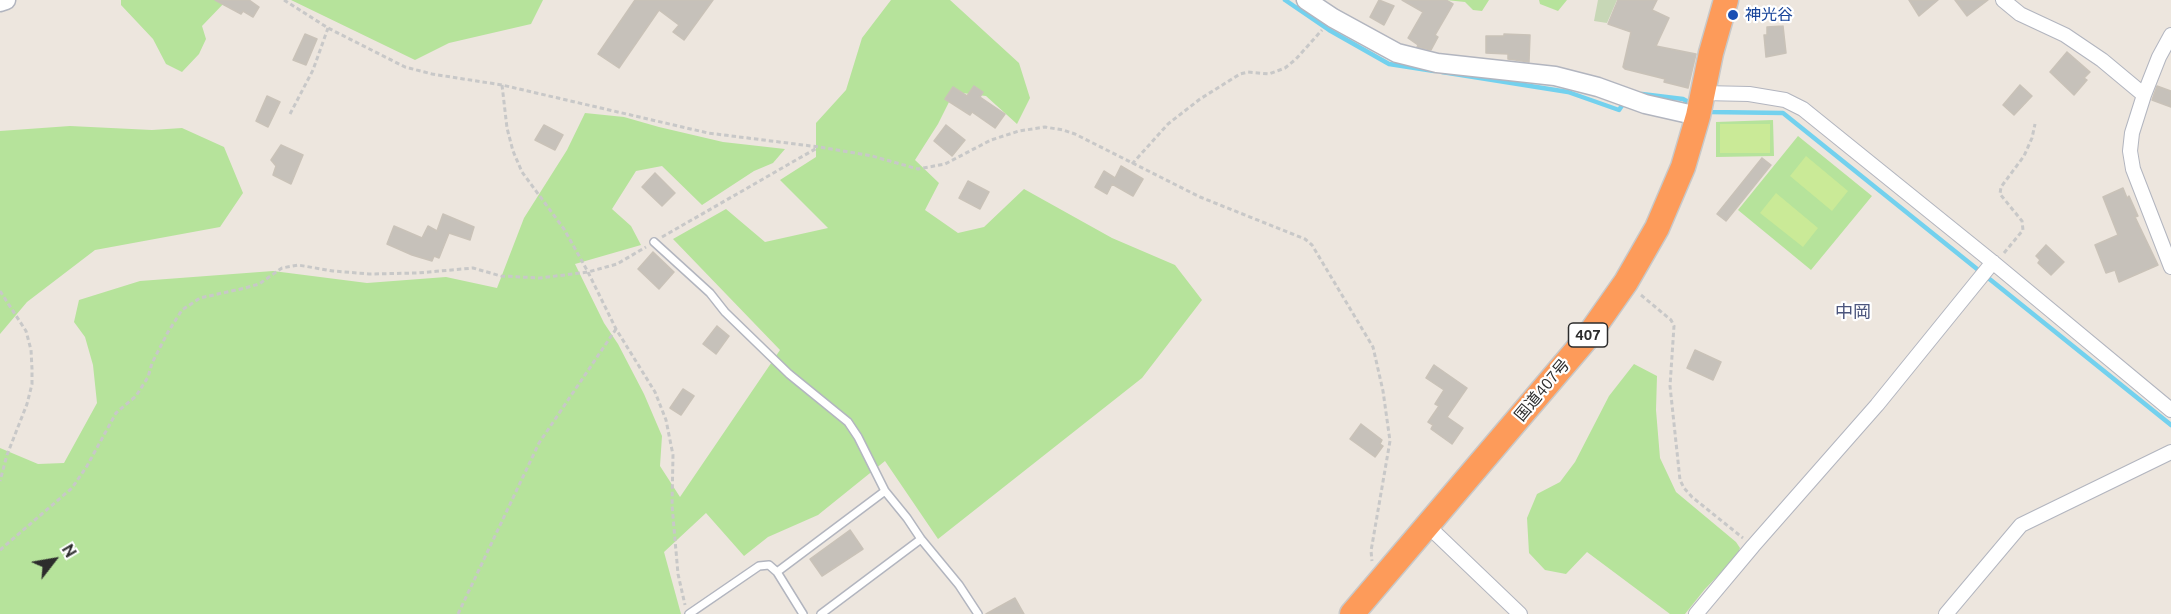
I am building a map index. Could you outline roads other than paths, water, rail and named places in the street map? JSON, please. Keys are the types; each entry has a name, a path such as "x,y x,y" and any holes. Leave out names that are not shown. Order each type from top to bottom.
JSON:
{"highway":[{"name":"国道407号","path":"1352,614 1586,339 1626,282 1663,216 1683,166 1726,0"}],"street":[{"path":"0,2 6,0"},
{"path":"1306,0 1333,18 1397,53 1437,63 1556,76 1598,87 1645,104 1700,104 1749,94 1785,100 1803,109 2171,410"},
{"path":"2003,0 2020,14 2065,35 2093,54 2144,95"},
{"path":"2171,35 2159,57 2144,95 2132,133 2130,151 2133,169 2171,267"},
{"path":"1696,614 1752,546 1876,405 1994,263"},
{"path":"1946,614 2021,525 2171,452"},
{"path":"1427,525 1507,605 1520,614"}],"lane":[{"path":"654,242 710,293 725,312 789,374 848,422 885,491 959,585 978,614"},
{"path":"777,572 885,491"},
{"path":"821,614 921,539"},
{"path":"689,614 759,566 769,565 777,572 803,614"}],"waterway":[{"path":"1285,0 1329,30 1389,64 1434,71"},
{"path":"1442,72 1568,92 1619,110 1625,101"},
{"path":"1642,94 1683,99 1692,104"},
{"path":"1705,110 1710,112 1783,113 2171,425"}],"place":[{"name":"神光谷","path":"1733,15"}],"district":[{"name":"中岡","path":"1853,312"}]}
